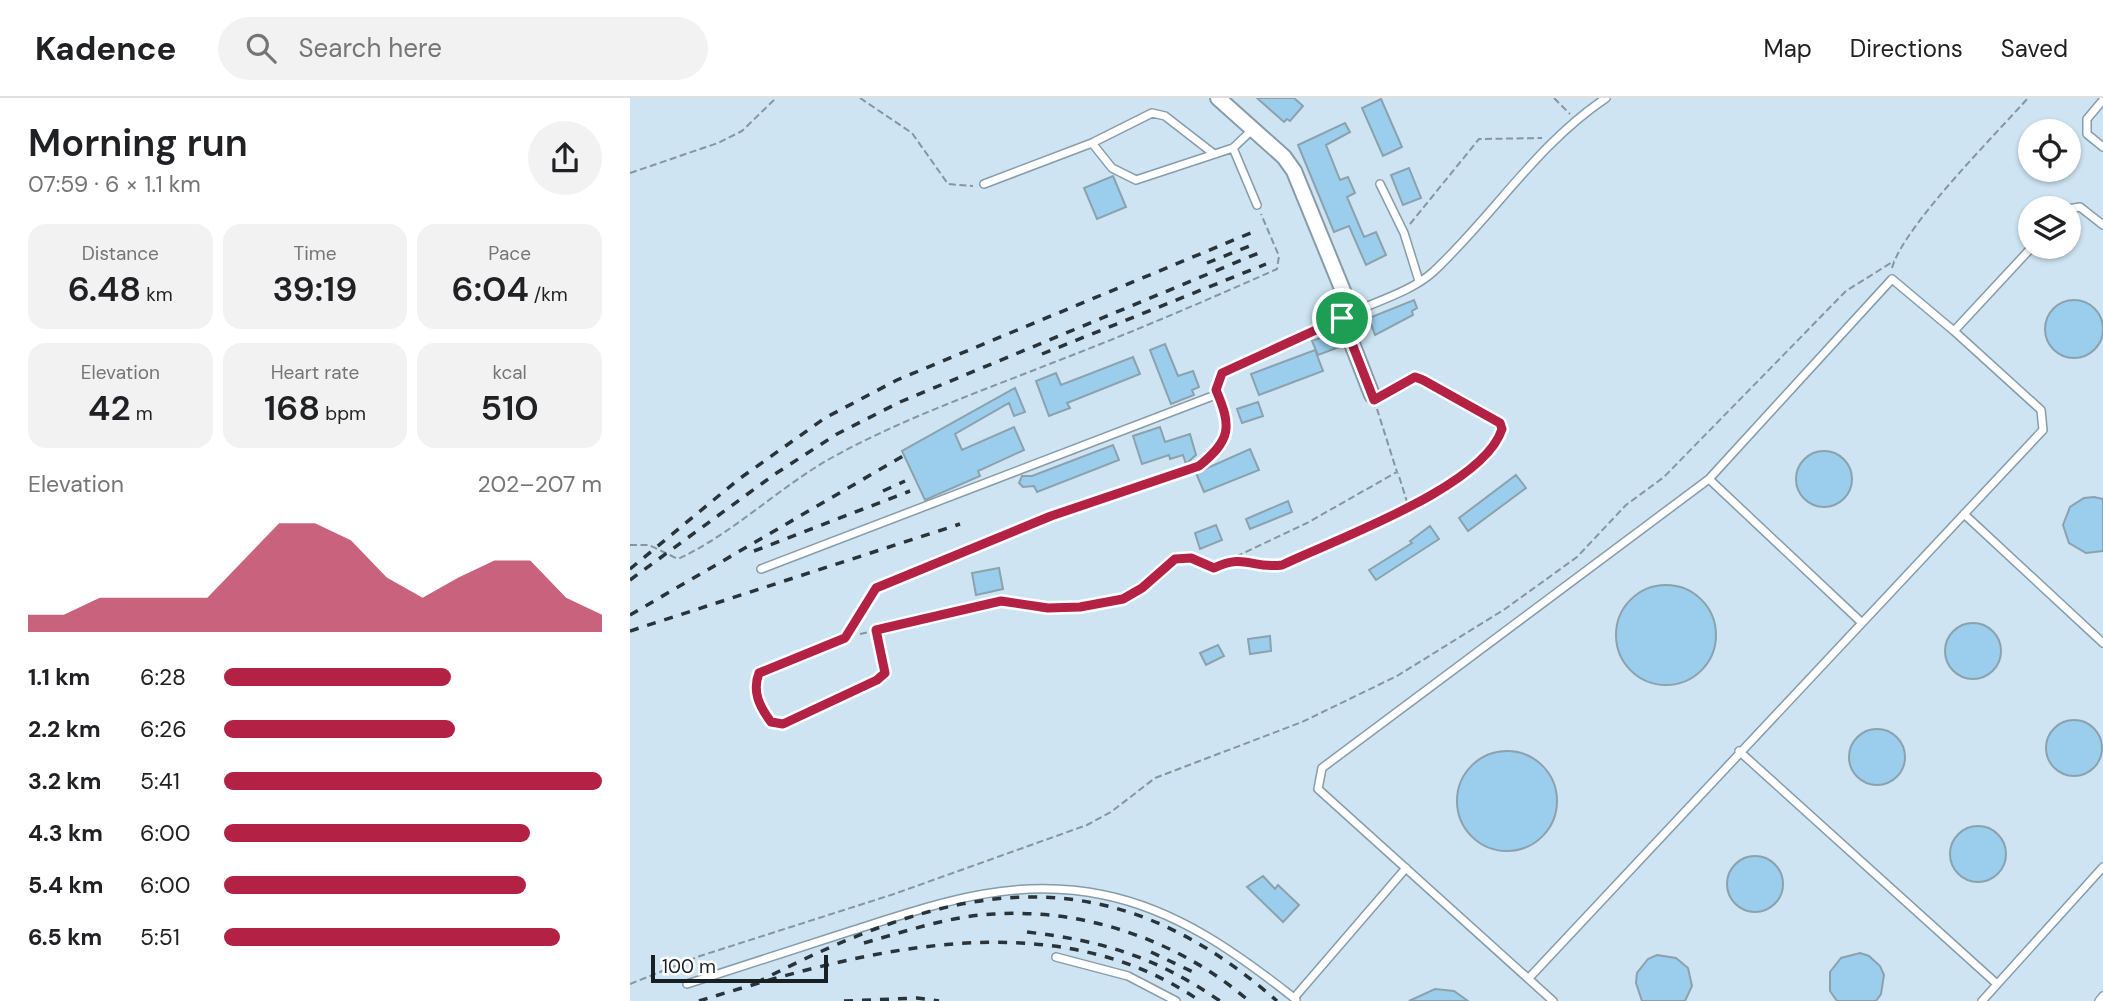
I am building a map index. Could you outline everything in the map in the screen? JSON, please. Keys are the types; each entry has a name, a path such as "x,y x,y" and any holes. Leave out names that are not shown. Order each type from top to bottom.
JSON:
{"street":[{"path":"1218,98 1284,157 1294,171 1347,316 1373,397"}],"lane":[{"path":"845,638 876,588 1051,516 1199,466 1213,455 1226,437 1227,417 1216,390 1222,373 1431,274 1553,140 1576,119 1606,98"},
{"path":"2103,100 2087,118 2087,134 2103,147"},
{"path":"984,184 1092,143 1152,113 1165,116 1214,154"},
{"path":"1092,143 1112,168 1136,180 1233,148 1253,129"},
{"path":"1233,148 1257,205"},
{"path":"1380,184 1404,233 1419,281"},
{"path":"2081,208 2103,225"},
{"path":"1954,331 2021,259"},
{"path":"1529,978 1860,621 2043,429 2041,410 1892,279 1709,479 1322,768 1318,789 1553,1001"},
{"path":"761,569 1218,394"},
{"path":"1709,479 1860,621"},
{"path":"1964,513 2103,643"},
{"path":"1739,751 1997,984"},
{"path":"1982,1001 2103,867"},
{"path":"687,985 970,894 1021,889 1072,889 1107,895 1180,922 1240,957 1295,1000 1406,868"},
{"path":"1056,957 1128,976 1176,1001"},
{"path":"2099,1001 2103,996"}],"path":[{"path":"630,173 718,143 742,131 776,98"},
{"path":"860,98 912,133 948,184 965,187 984,184"},
{"path":"1554,98 1576,119"},
{"path":"630,984 700,956 894,894 1087,825 1111,812 1155,778 1302,722 1397,676 1481,625 1577,557 1626,505 1681,460 1846,291 1894,261 1919,222 2028,98"},
{"path":"1404,233 1434,190 1479,139 1525,137 1553,140"},
{"path":"630,545 649,545 678,559 699,549 770,496 833,456 954,401 1160,321 1277,269 1279,256 1257,205"},
{"path":"1892,279 1894,261"},
{"path":"1234,558 1269,567 1282,565 1392,515 1454,481 1488,456 1498,442 1502,429 1500,423 1415,377 1373,397 1408,505"},
{"path":"876,630 885,673 877,680 783,724 771,722 760,708 755,685 759,673 845,638 876,630 1001,601 1048,608 1080,607 1123,599 1142,588 1175,559 1191,558 1214,568 1307,523 1397,472"}],"building":[{"path":"1257,98 1294,98 1303,106 1290,121 1287,119 1284,122"},
{"path":"1381,99 1402,147 1383,156 1362,108"},
{"path":"1345,123 1350,132 1326,145 1340,180 1348,177 1355,193 1347,197 1364,237 1376,232 1386,255 1366,265 1349,226 1334,232 1298,145"},
{"path":"1409,168 1421,198 1403,205 1391,175"},
{"path":"1113,176 1126,207 1097,219 1084,188"},
{"path":"1414,300 1417,308 1412,311 1413,315 1375,335 1369,318"},
{"path":"2074,300 2090,305 2098,313 2103,329 2098,345 2090,353 2074,358 2058,353 2050,345 2045,329 2050,313 2058,305"},
{"path":"1337,331 1342,346 1318,355 1312,341"},
{"path":"1165,344 1178,376 1193,371 1199,387 1192,390 1194,395 1171,404 1150,350"},
{"path":"1315,350 1323,371 1259,395 1251,374"},
{"path":"1133,357 1140,374 1067,403 1070,408 1049,416 1036,381 1056,373 1061,385"},
{"path":"1015,388 1025,412 1014,416 1009,403 955,434 962,450 1014,427 1024,450 978,471 980,476 925,500 902,451"},
{"path":"1258,402 1263,416 1242,423 1237,409"},
{"path":"1160,427 1165,442 1190,434 1196,455 1186,464 1183,455 1170,459 1169,455 1142,464 1133,436"},
{"path":"1113,445 1119,460 1037,492 1034,486 1023,487 1019,483 1022,476 1032,476"},
{"path":"1250,449 1259,470 1204,492 1196,473"},
{"path":"1824,451 1835,453 1844,459 1850,468 1850,490 1844,499 1835,505 1824,507 1813,505 1804,499 1798,490 1796,479 1798,468 1804,459 1813,453"},
{"path":"1516,475 1526,488 1468,531 1459,518"},
{"path":"2084,498 2103,499 2103,551 2086,553 2069,543 2063,525 2070,507"},
{"path":"1288,501 1292,512 1250,529 1246,519"},
{"path":"1216,525 1222,540 1200,549 1195,533"},
{"path":"1430,526 1439,539 1376,580 1369,570 1412,543 1410,541"},
{"path":"999,568 1003,589 976,595 972,573"},
{"path":"1666,585 1694,593 1708,607 1716,635 1708,663 1694,677 1666,685 1638,677 1624,663 1616,635 1624,607 1638,593"},
{"path":"1973,623 1984,625 1993,631 1999,640 1999,662 1993,671 1984,677 1973,679 1962,677 1953,671 1947,662 1945,651 1947,640 1953,631 1962,625"},
{"path":"1270,636 1271,651 1250,654 1248,639"},
{"path":"1218,645 1224,656 1206,665 1200,653"},
{"path":"2074,720 2085,722 2094,728 2100,737 2100,759 2094,768 2085,774 2074,776 2063,774 2054,768 2048,759 2046,748 2048,737 2054,728 2063,722"},
{"path":"1877,729 1888,731 1897,737 1903,746 1903,768 1897,777 1888,783 1877,785 1866,783 1857,777 1851,768 1849,757 1851,746 1857,737 1866,731"},
{"path":"1507,751 1535,759 1549,773 1557,801 1549,829 1535,843 1507,851 1479,843 1465,829 1457,801 1465,773 1479,759"},
{"path":"1978,826 1989,828 1998,834 2004,843 2004,865 1998,874 1989,880 1978,882 1967,880 1958,874 1952,865 1950,854 1952,843 1958,834 1967,828"},
{"path":"1755,856 1766,858 1775,864 1781,873 1781,895 1775,904 1766,910 1755,912 1744,910 1735,904 1729,895 1727,884 1729,873 1735,864 1744,858"},
{"path":"1263,876 1275,889 1278,885 1299,905 1283,922 1247,887"},
{"path":"1860,953 1869,956 1880,966 1884,975 1881,994 1876,1001 1837,1001 1830,991 1830,972 1841,958"},
{"path":"1657,955 1676,958 1688,968 1692,986 1685,1001 1642,1001 1636,983 1637,973 1648,959"},
{"path":"1435,989 1454,991 1468,1001 1409,1001"}],"railway":[{"path":"630,569 739,479 825,418 897,380 1253,232"},
{"path":"1207,263 1257,243"},
{"path":"630,580 775,474 837,434 900,402 1261,252"},
{"path":"1042,354 1266,264"},
{"path":"630,615 903,456"},
{"path":"883,491 905,481"},
{"path":"754,551 910,491"},
{"path":"630,631 960,524"},
{"path":"756,983 826,949 893,923 958,905 1022,897 1085,901 1148,919 1212,952 1277,1001"},
{"path":"864,943 978,915 1028,914 1063,917 1096,923 1162,946 1193,961 1249,1001"},
{"path":"1027,932 1081,940 1128,953 1174,973 1220,1001"},
{"path":"699,1001 823,966 888,952 953,944 1017,943 1081,951 1142,969 1200,1001"},
{"path":"1151,952 1195,973"},
{"path":"844,1001 917,998 939,1001"}],"route":[{"path":"1342,318 1374,400 1415,377 1423,380 1500,423 1502,429 1498,442 1488,456 1454,481 1402,510 1282,565 1269,567 1234,558 1214,568 1191,558 1175,559 1142,588 1123,599 1080,607 1048,608 1001,601 939,613 876,630 885,673 877,680 783,724 771,722 760,708 755,685 759,673 845,638 876,588 1051,516 1199,466 1213,455 1226,437 1227,417 1216,390 1222,373 1342,318"}]}
